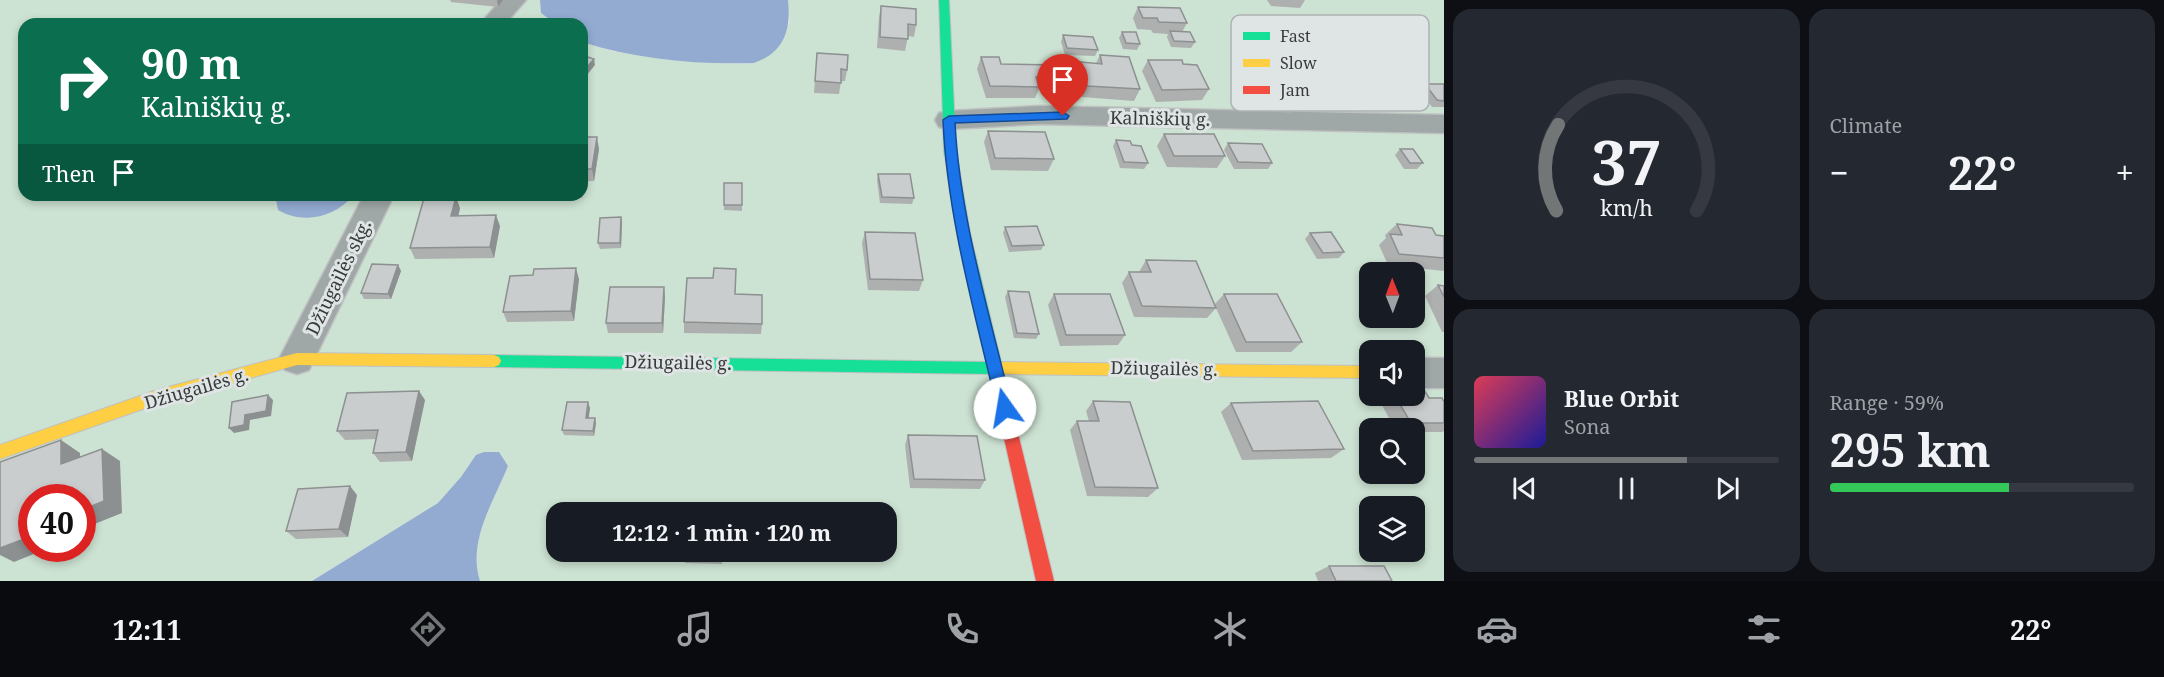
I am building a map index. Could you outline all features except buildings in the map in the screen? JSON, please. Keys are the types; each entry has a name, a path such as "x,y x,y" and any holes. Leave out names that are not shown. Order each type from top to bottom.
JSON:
{"street":[{"path":"498,18 514,0"},
{"path":"944,0 950,151 964,233 1045,581"},
{"name":"Kalniškių g.","path":"949,120 1039,116 1444,124"},
{"name":"Džiugailės skg.","path":"297,359 376,201"},
{"name":"Džiugailės g.","path":"0,452 157,397 297,359 994,365 1359,372"},
{"path":"1425,373 1444,373"}],"green space":[{"path":"0,0 540,0 541,13 548,18 18,18 18,201 588,201 588,44 615,52 735,64 754,63 790,23 788,0 1444,0 1444,581 480,581 477,566 479,536 508,466 499,452 484,452 476,455 461,477 438,503 312,581 0,581"}],"water":[{"path":"540,0 788,0 789,11 787,30 779,46 773,53 754,63 689,62 623,53 588,44 588,18 548,18 541,13"},
{"path":"276,201 348,201 338,209 308,218 288,215 278,210"},
{"path":"484,452 499,452 508,466 479,536 477,566 480,581 312,581 438,503 461,477 476,455"}],"traffic: fast":[{"path":"944,0 950,151 964,233 998,380"},
{"path":"494,361 1003,368"}],"traffic: slow":[{"path":"0,452 157,397 297,359 494,361"},
{"path":"1003,368 1359,372"}],"traffic: jam":[{"path":"998,380 1045,581"}],"route":[{"path":"1005,408 964,233 950,151 949,120 1063,116"}]}
